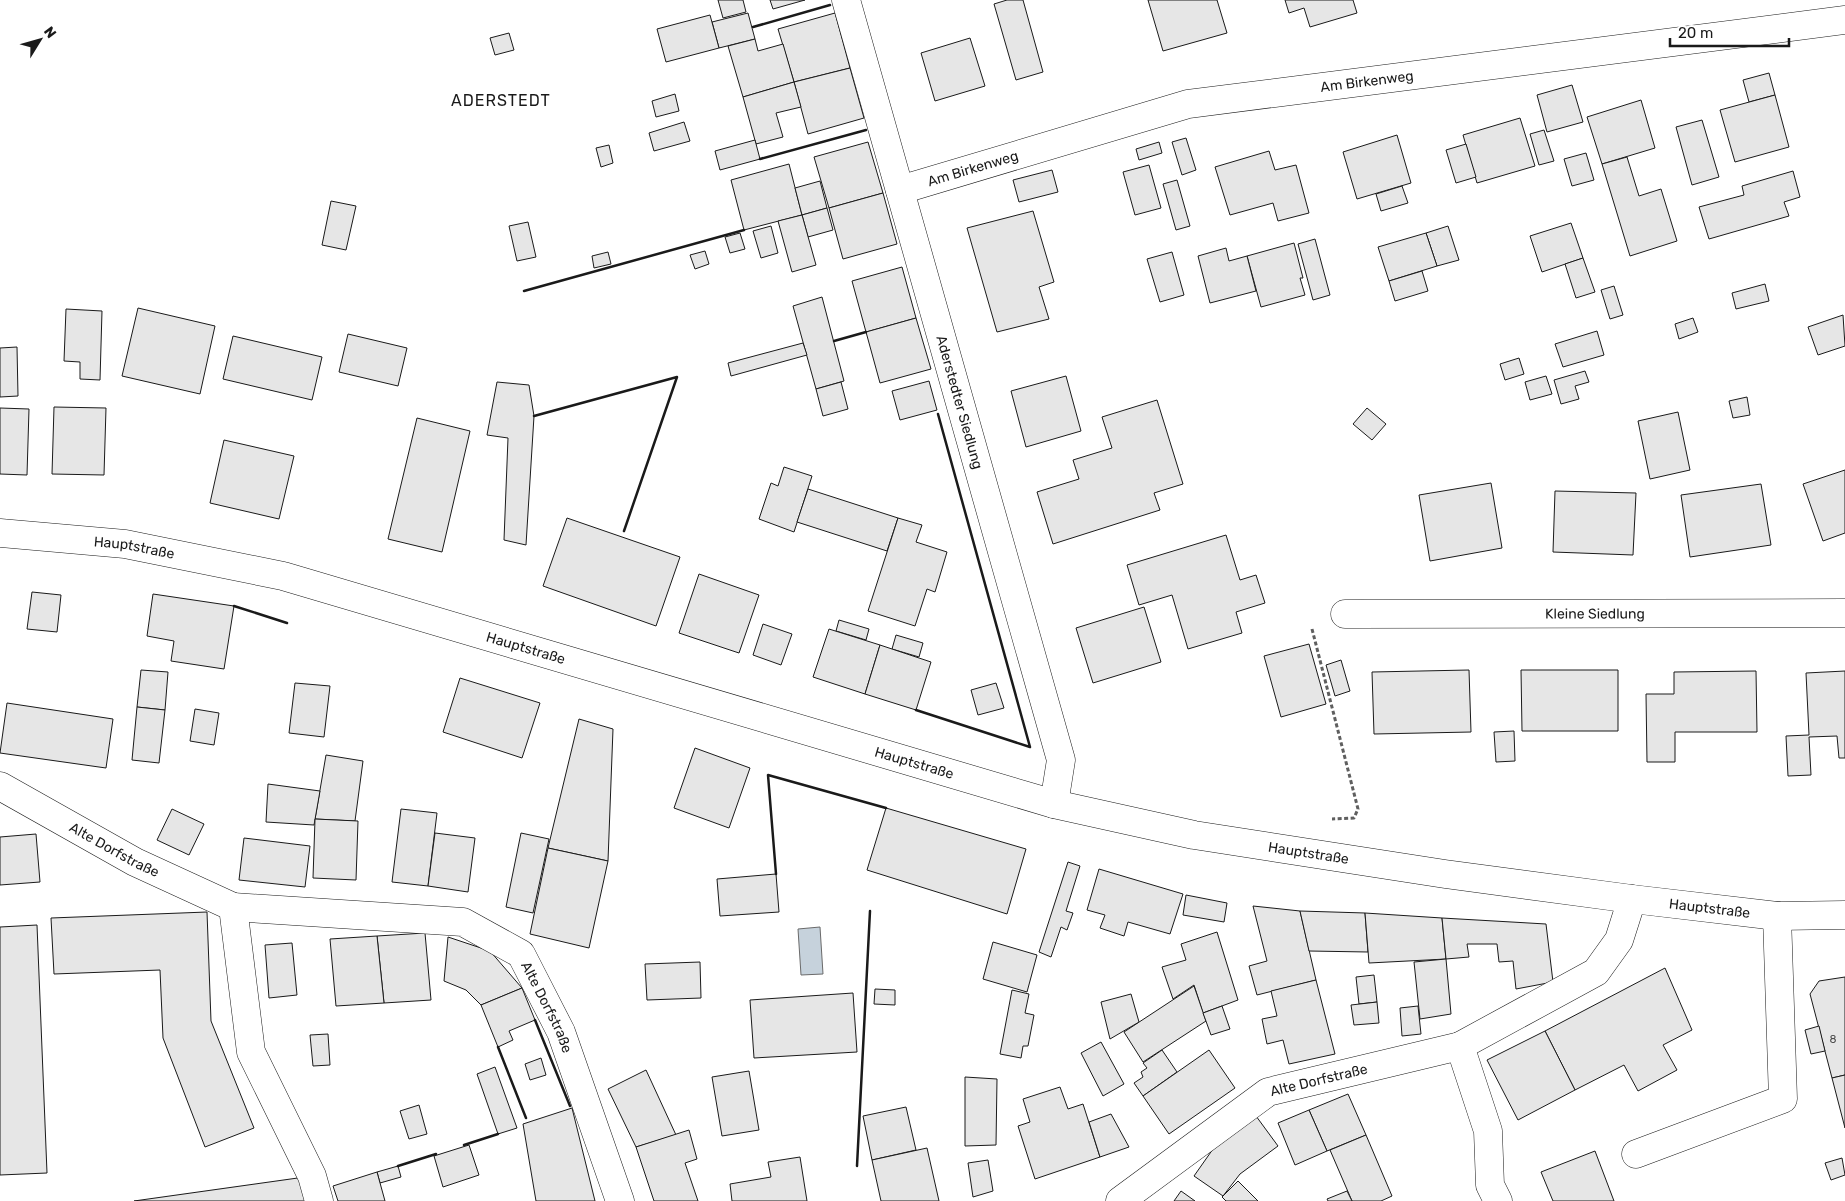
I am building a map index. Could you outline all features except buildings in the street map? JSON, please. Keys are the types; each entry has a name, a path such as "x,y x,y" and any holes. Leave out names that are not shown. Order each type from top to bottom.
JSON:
{"street":[{"name":"Aderstedter Siedlung","path":"846,0 1061,760 1054,804"},
{"name":"Am Birkenweg","path":"900,190 1188,104 1845,20"},
{"name":"Hauptstraße","path":"0,533 124,544 283,576 1054,804 1194,835 1445,874 1632,899 1777,916 1845,915"},
{"name":"Kleine Siedlung","path":"1345,614 1845,613"},
{"name":"Alte Dorfstraße","path":"0,786 135,862 233,907 463,922 521,954 561,1032 620,1201"},
{"name":"Alte Dorfstraße","path":"1120,1201 1268,1092 1460,1046 1596,972 1619,940 1632,899"},
{"path":"233,907 251,1052 312,1176 319,1201"},
{"path":"1636,1154 1783,1099 1777,916"},
{"path":"1460,1046 1488,1131 1490,1185 1498,1201"}],"path":[{"path":"1327,819 1354,818 1358,809 1311,623 1345,614"}],"shaded area":[{"path":"820,927 823,974 801,975 798,929"}],"wall":[{"path":"753,27 830,5"},
{"path":"760,159 866,130"},
{"path":"524,291 744,230"},
{"path":"834,341 866,332"},
{"path":"534,416 677,377 624,531"},
{"path":"916,710 1030,747 938,414"},
{"path":"234,606 287,623"},
{"path":"776,874 768,775 886,808"},
{"path":"857,1166 870,911"},
{"path":"535,1020 570,1106"},
{"path":"498,1047 526,1118"},
{"path":"464,1145 498,1134"},
{"path":"398,1166 436,1154"}],"district":[{"name":"ADERSTEDT","path":"501,100"}]}
